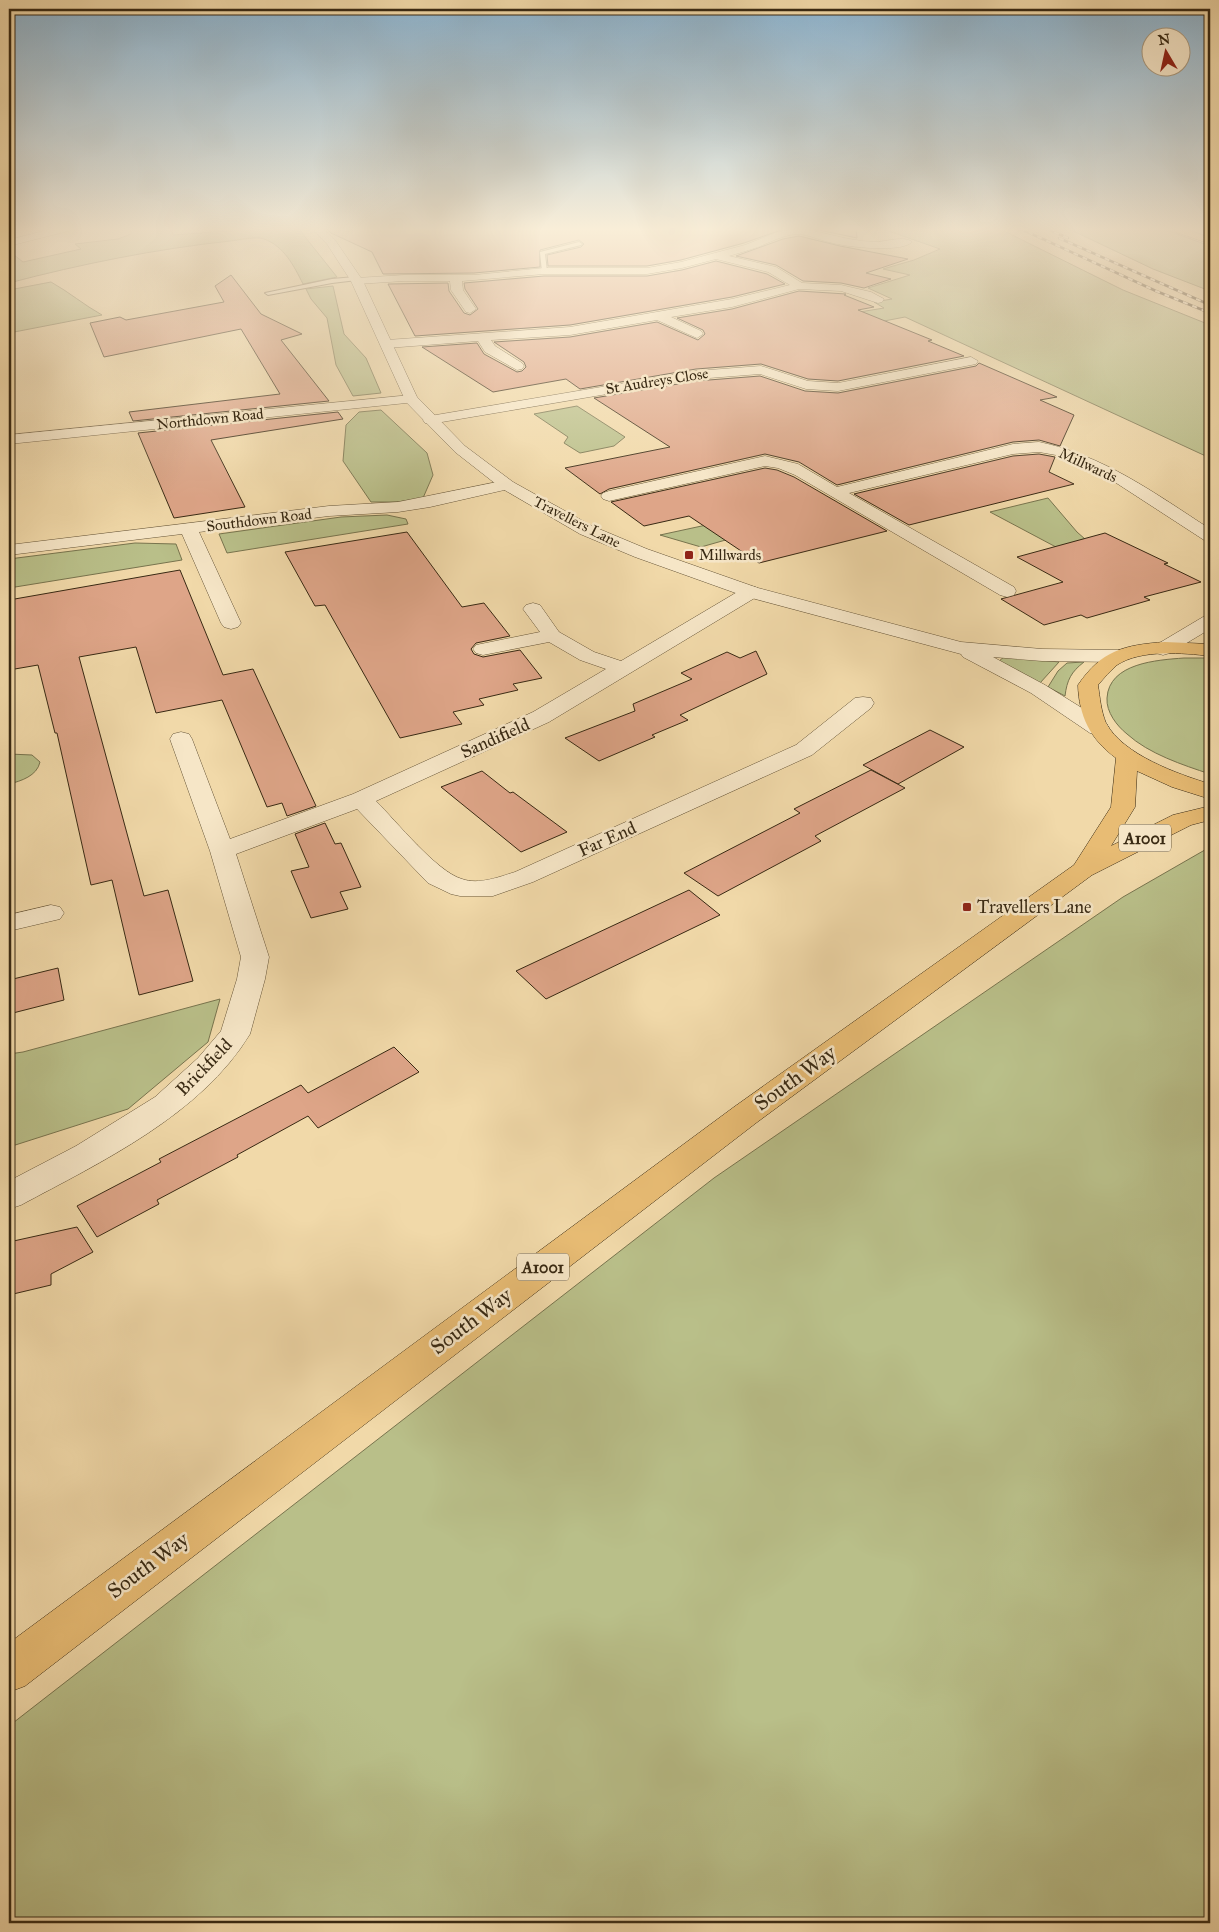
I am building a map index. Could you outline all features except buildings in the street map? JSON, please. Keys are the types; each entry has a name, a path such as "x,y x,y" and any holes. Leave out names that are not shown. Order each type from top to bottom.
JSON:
{"main road":[{"path":"1210,650 1163,649 1119,656 1101,668 1088,685 1090,707 1098,728 1127,757 1184,783 1210,792"},
{"name":"South Way","path":"1083,870 1123,807 1127,757"},
{"name":"South Way","path":"9,1670 745,1115 1083,870 1182,820 1210,812"}],"street":[{"name":"Travellers Lane","path":"374,318 411,399 430,420 460,450 507,485 586,530 641,553 751,592 960,648 1042,656 1119,656"},
{"path":"387,344 570,331 646,318"},
{"path":"664,318 697,334"},
{"path":"482,337 490,349 517,366"},
{"name":"St Audreys Close","path":"430,420 696,374 761,370 806,385 838,387 971,361"},
{"name":"Northdown Road","path":"9,440 411,399"},
{"name":"Millwards","path":"835,492 1012,449 1049,448 1112,474 1210,536"},
{"path":"609,496 765,461 788,465 1007,591"},
{"name":"Southdown Road","path":"9,550 188,528 430,502 507,485"},
{"path":"188,528 231,623"},
{"name":"Sandifield","path":"222,851 361,799 541,717 751,592"},
{"path":"533,609 552,636 587,656 622,668"},
{"path":"1163,649 1210,620"},
{"path":"484,649 552,636"},
{"name":"Travellers Lane","path":"960,648 1038,689 1098,728"},
{"name":"Far End","path":"361,799 437,878 460,888 493,888 524,877 804,750 863,703"},
{"name":"Brickfield","path":"9,1196 87,1155 166,1105 209,1066 235,1034 251,979 255,957 222,851 181,739"},
{"path":"9,923 51,913"}],"green space":[{"path":"9,318 86,318 9,333"},
{"path":"327,318 340,318 344,334 366,358 381,393 353,396 336,365"},
{"path":"840,318 899,318 858,326"},
{"path":"908,318 1193,318 1210,325 1210,458"},
{"path":"577,406 625,437 614,446 580,453 564,443 568,437 534,414"},
{"path":"381,410 427,453 433,475 423,498 397,502 371,502 343,461 346,425 359,412"},
{"path":"1048,498 1077,532 1118,568 1103,572 990,512"},
{"path":"387,515 406,519 408,524 227,553 219,534 341,517"},
{"path":"734,519 796,520 701,547 660,535"},
{"path":"135,543 176,544 182,560 9,588 9,559"},
{"path":"1005,656 1059,662 1040,683 998,662"},
{"path":"1184,658 1210,658 1210,774 1167,758 1145,747 1123,731 1108,708 1107,698 1110,686 1116,677 1125,670 1148,662"},
{"path":"1084,662 1070,677 1065,696 1048,687 1058,671 1067,663"},
{"path":"9,754 32,755 40,762 36,771 32,774 9,784"},
{"path":"1210,847 1210,1923 9,1923 9,1726 714,1178 1123,897"},
{"path":"220,999 208,1042 128,1109 9,1147 9,1054 23,1052"}],"place":[{"name":"Millwards","path":"689,555"},
{"name":"Travellers Lane","path":"967,907"}]}
